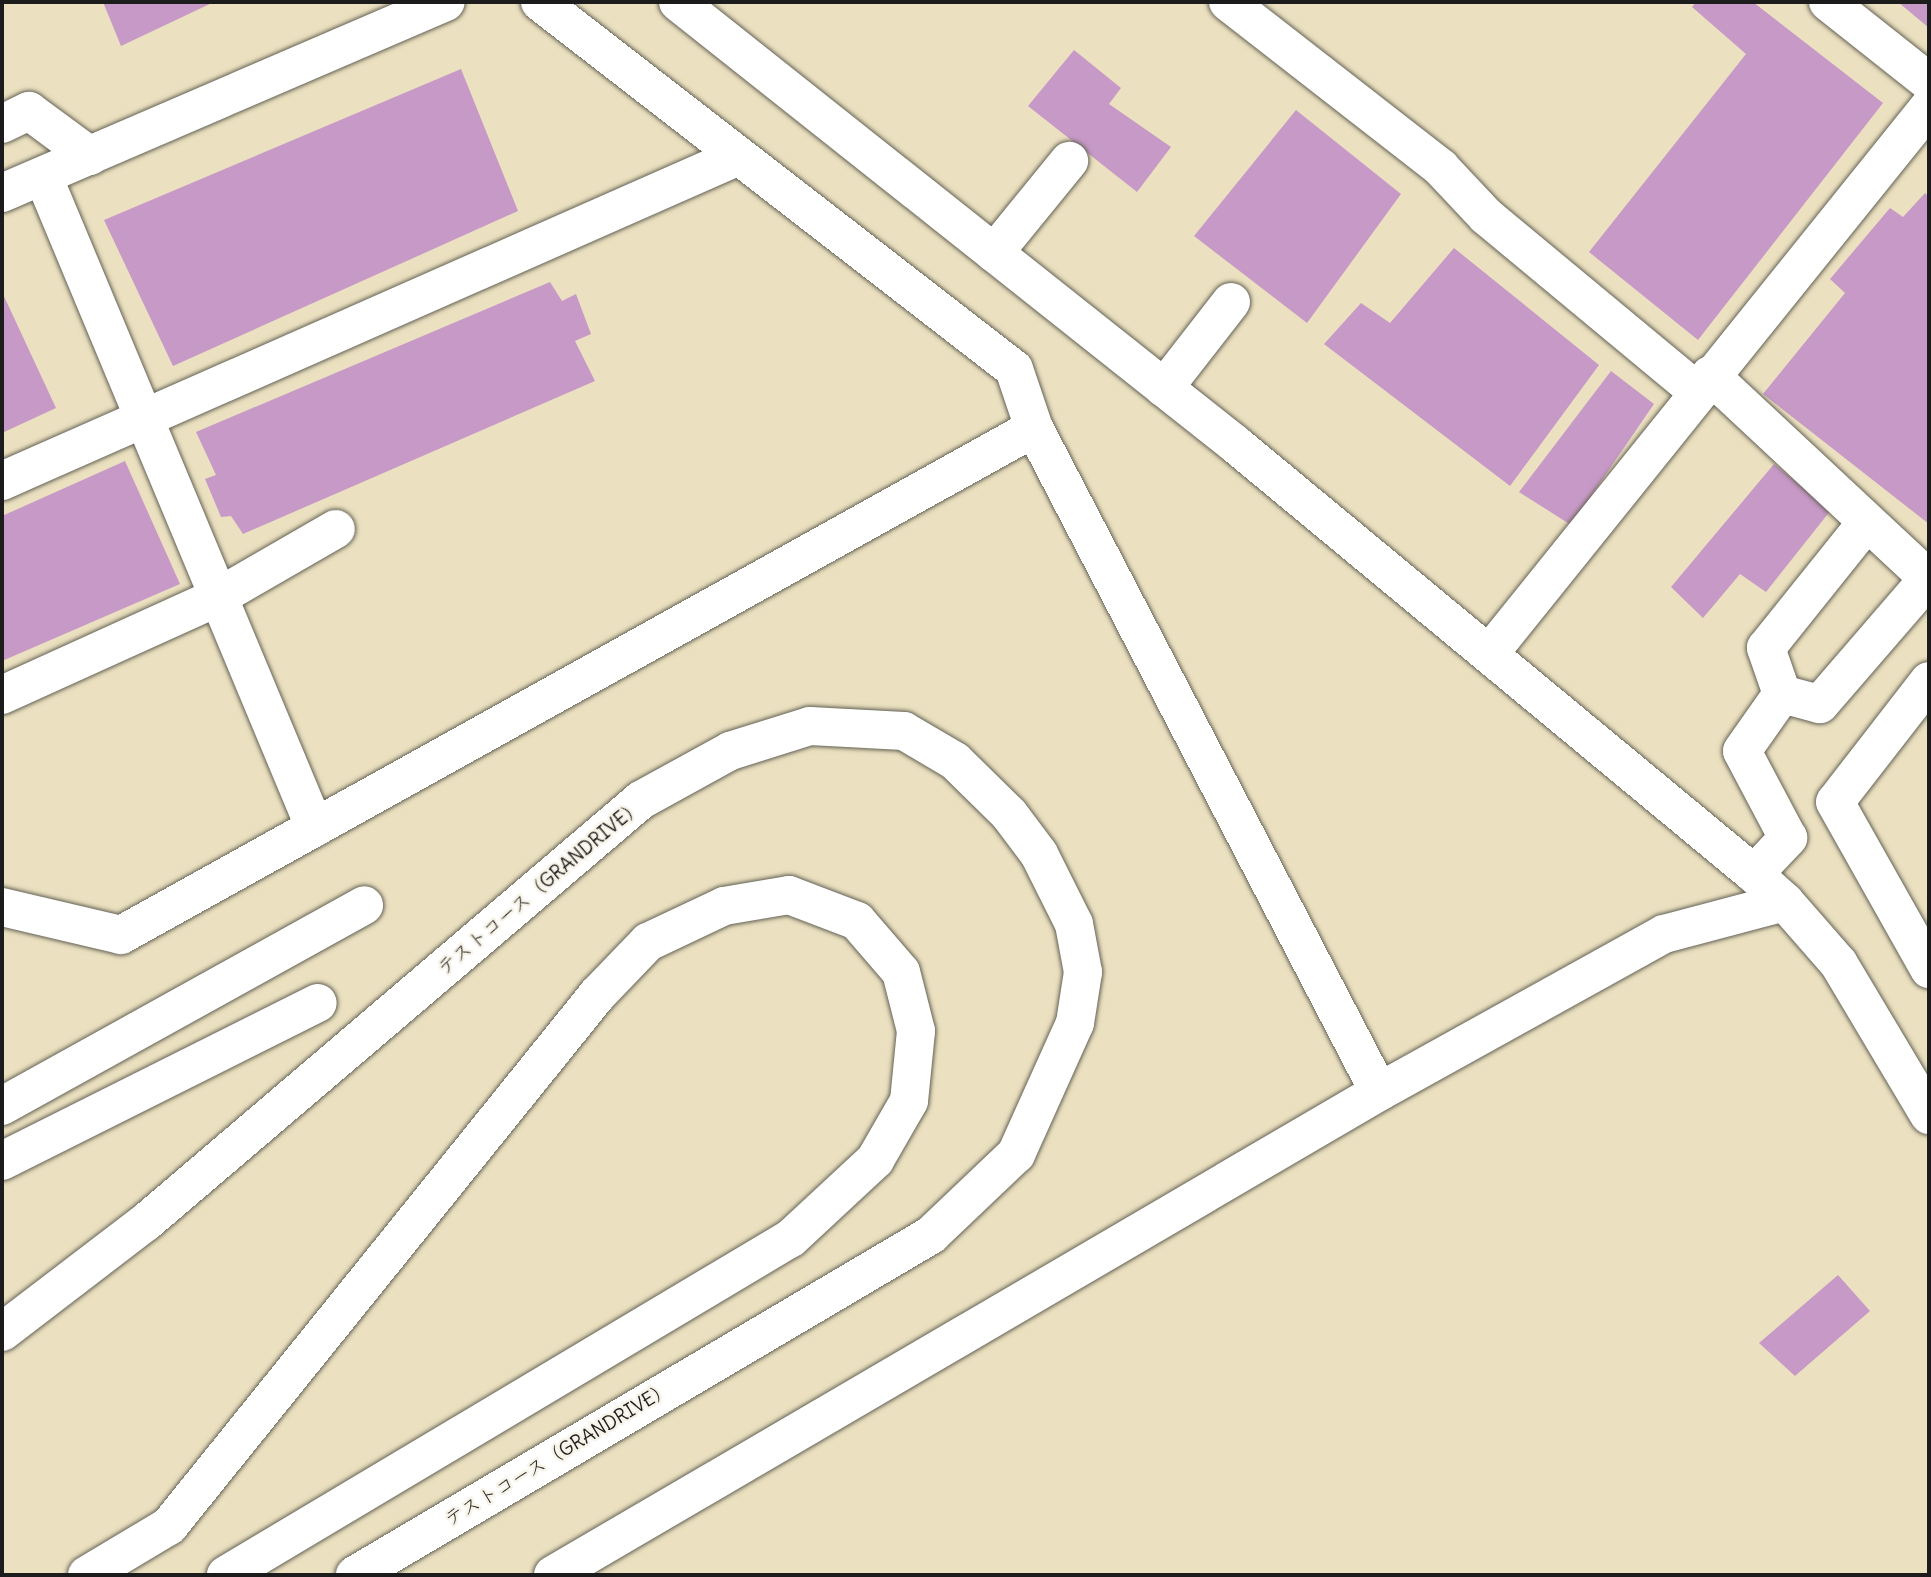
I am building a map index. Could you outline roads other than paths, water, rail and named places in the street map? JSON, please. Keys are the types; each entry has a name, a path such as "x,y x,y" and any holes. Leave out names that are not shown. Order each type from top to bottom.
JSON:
{"street":[{"path":"2,193 446,2"},
{"path":"540,2 1014,369 1034,428 1379,1092"},
{"path":"678,2 1164,388 1786,902 1839,964 1929,1115"},
{"path":"1228,2 1441,168 1486,216 1703,383 1929,579 1820,704 1782,694"},
{"path":"1828,2 1929,82"},
{"path":"1489,654 1703,383 1929,107"},
{"path":"2,124 29,111 90,156"},
{"path":"2,481 739,156"},
{"path":"994,253 1069,161"},
{"path":"43,176 315,828"},
{"path":"1164,388 1231,302"},
{"path":"2,907 121,935 1034,428"},
{"path":"1782,694 1766,648 1866,523"},
{"path":"2,695 218,597 336,529"},
{"path":"1929,681 1835,802 1929,969"},
{"path":"1754,874 1788,838 1742,751 1782,694"},
{"name":"テストコース（GRANDRIVE）","path":"2,1332 146,1222 641,800 730,751 810,726 904,731 955,761 1009,814 1039,854 1074,924 1083,972 1075,1023 1016,1154 931,1235 355,1575"},
{"path":"88,1575 169,1526 597,995 648,942 724,905 789,895 857,921 901,972 916,1031 909,1101 875,1160 791,1238 226,1575"},
{"path":"554,1575 1379,1092 1664,934 1786,902"},
{"path":"2,1106 364,905"},
{"path":"2,1161 318,1003"}]}
